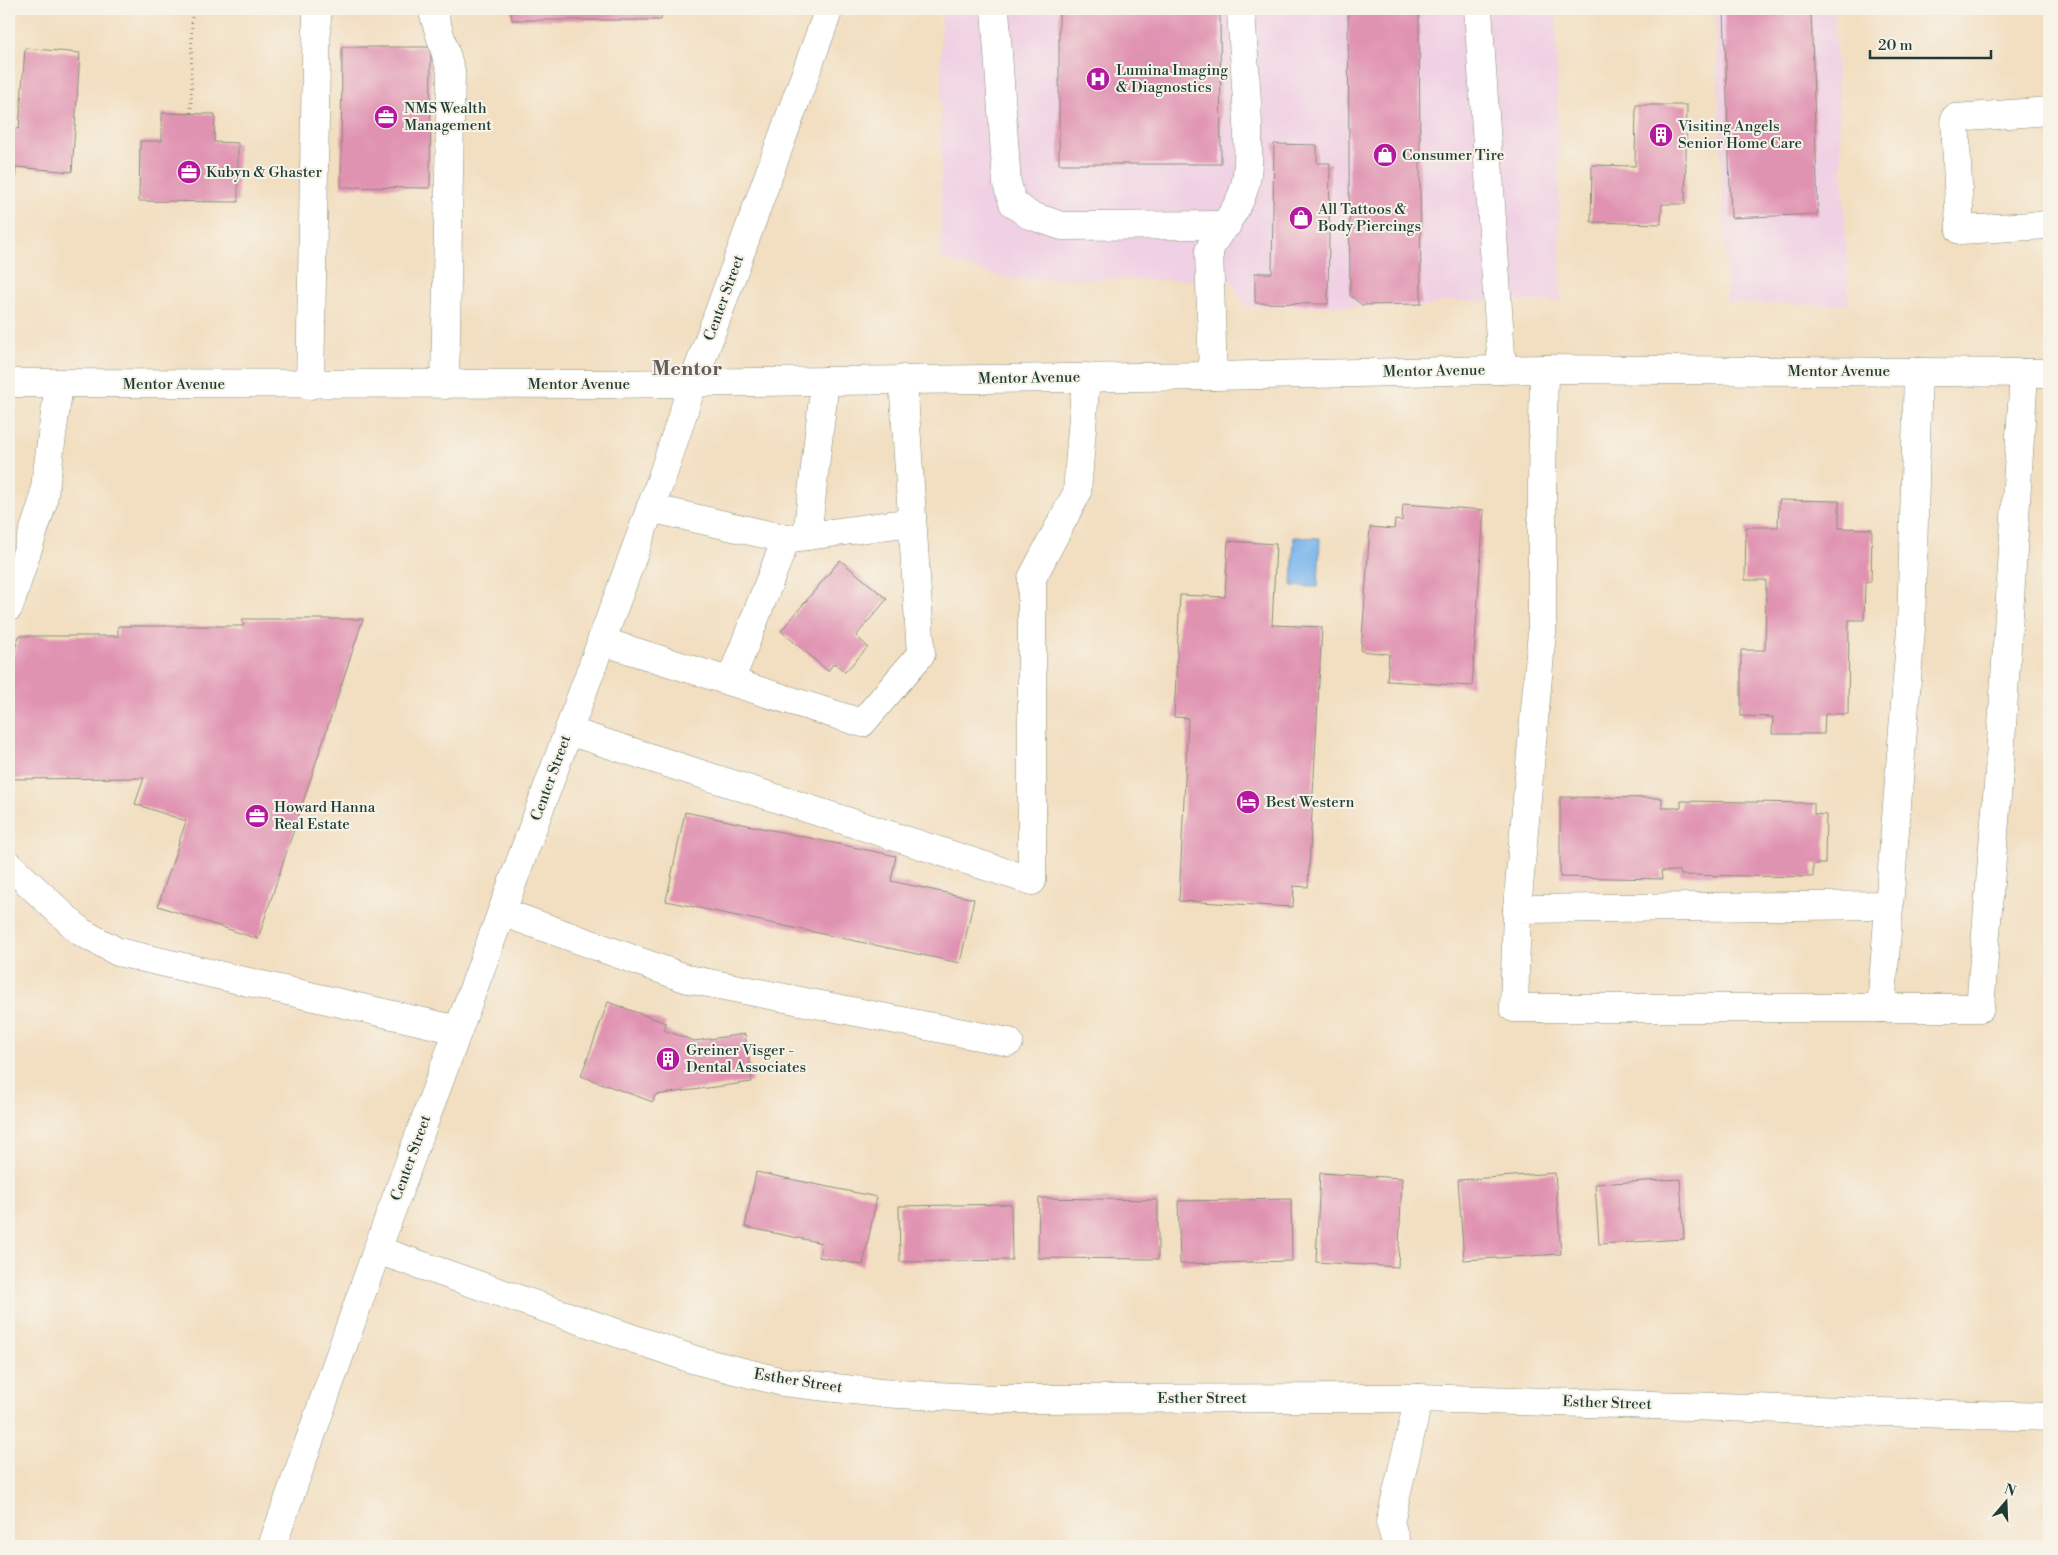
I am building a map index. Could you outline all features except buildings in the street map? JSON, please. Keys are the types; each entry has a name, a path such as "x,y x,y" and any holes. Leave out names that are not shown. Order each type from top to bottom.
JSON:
{"main road":[{"path":"310,385 317,9"},
{"path":"432,9 451,71 444,385"},
{"name":"Center Street","path":"272,1546 377,1250 602,641 693,383 829,9"},
{"path":"995,9 1007,184 1013,203 1029,215 1062,226 1227,224"},
{"path":"1214,376 1209,251 1213,240 1238,208 1244,189 1248,157 1240,9"},
{"path":"1478,9 1502,370"},
{"path":"2049,111 1955,118 1960,230 2049,225"},
{"path":"1544,369 1542,632 1517,909 1514,1008 1980,1008 2000,759 2036,373"},
{"name":"Mentor Avenue","path":"9,383 444,385 693,383 1214,376 1544,369 2036,373"},
{"path":"1881,1008 1911,628 1918,372"},
{"path":"568,732 1032,880 1032,578 1077,494 1086,377"},
{"path":"602,641 862,723 921,654 902,379"},
{"path":"730,682 797,538 824,381"},
{"path":"9,607 43,502 59,384"},
{"path":"650,508 797,538 912,522"},
{"path":"9,865 82,932 118,952 458,1030"},
{"path":"1517,909 1889,905"},
{"path":"502,912 688,979 1009,1042"},
{"name":"Esther Street","path":"377,1250 695,1360 783,1382 880,1393 994,1399 1419,1398 2049,1417"},
{"path":"1397,1546 1390,1522 1419,1398"}],"path":[{"path":"191,113 192,9"}],"shaded area":[{"path":"941,9 1556,9 1561,301 1444,301 1424,307 1245,306 1231,280 1009,279 941,259"},
{"path":"1715,9 1834,9 1849,305 1727,303"}],"water":[{"path":"1294,537 1320,538 1318,587 1292,586"}],"place":[{"name":"Lumina Imaging & Diagnostics","path":"1098,79"},
{"name":"NMS Wealth Management","path":"386,117"},
{"name":"Visiting Angels Senior Home Care","path":"1661,135"},
{"name":"Consumer Tire","path":"1385,155"},
{"name":"Kubyn & Ghaster","path":"189,172"},
{"name":"All Tattoos & Body Piercings","path":"1301,218"},
{"name":"Best Western","path":"1248,802"},
{"name":"Howard Hanna Real Estate","path":"257,816"},
{"name":"Greiner Visger - Dental Associates","path":"668,1059"}],"district":[{"name":"Mentor","path":"687,369"}]}
